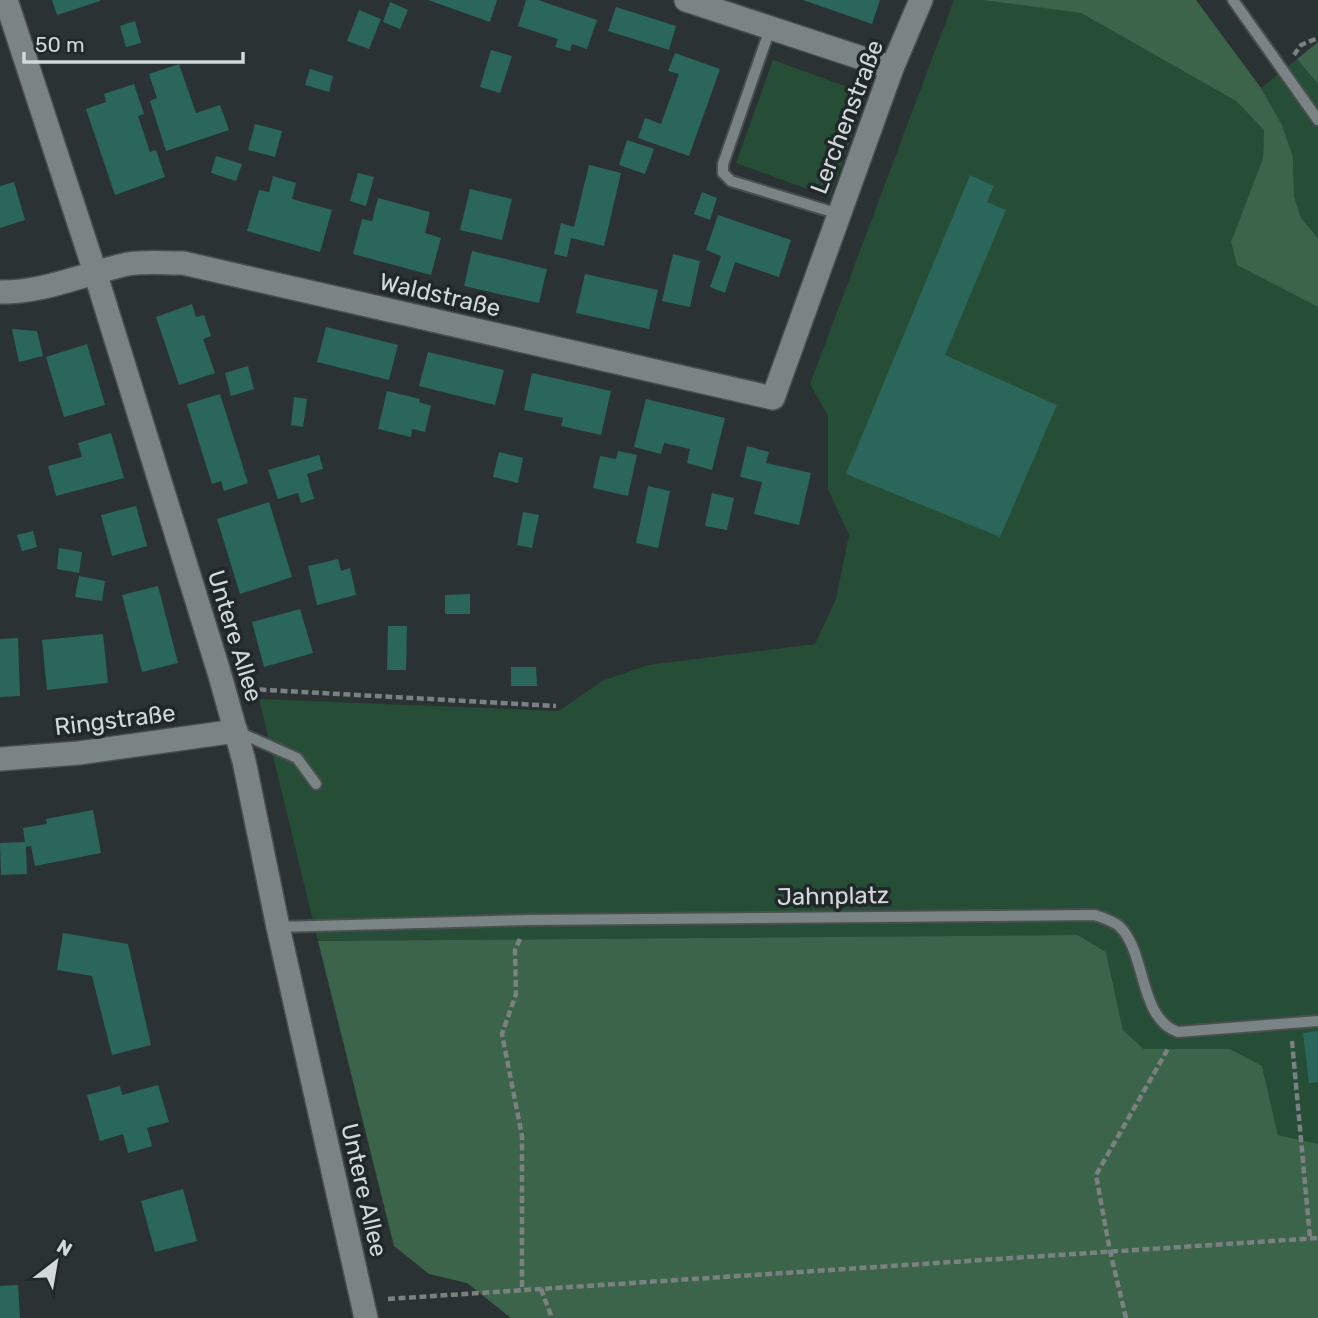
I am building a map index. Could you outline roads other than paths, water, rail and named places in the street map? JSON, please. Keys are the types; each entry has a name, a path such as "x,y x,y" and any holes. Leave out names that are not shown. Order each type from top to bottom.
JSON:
{"street":[{"name":"Untere Allee","path":"6,0 95,272 236,731 364,1309"},
{"path":"686,0 892,68"},
{"name":"Lerchenstraße","path":"773,398 892,68 921,0"},
{"name":"Waldstraße","path":"0,292 51,285 132,264 183,263 773,398"},
{"name":"Ringstraße","path":"0,759 79,753 236,731"}],"lane":[{"path":"1233,0 1318,120"},
{"name":"Lerchenstraße","path":"770,29 723,164 723,173 731,181 839,214"},
{"path":"236,731 297,758 316,784"},
{"name":"Jahnplatz","path":"278,927 530,920 1095,915 1117,924 1128,936 1157,1017 1166,1028 1178,1032 1318,1021"}]}
